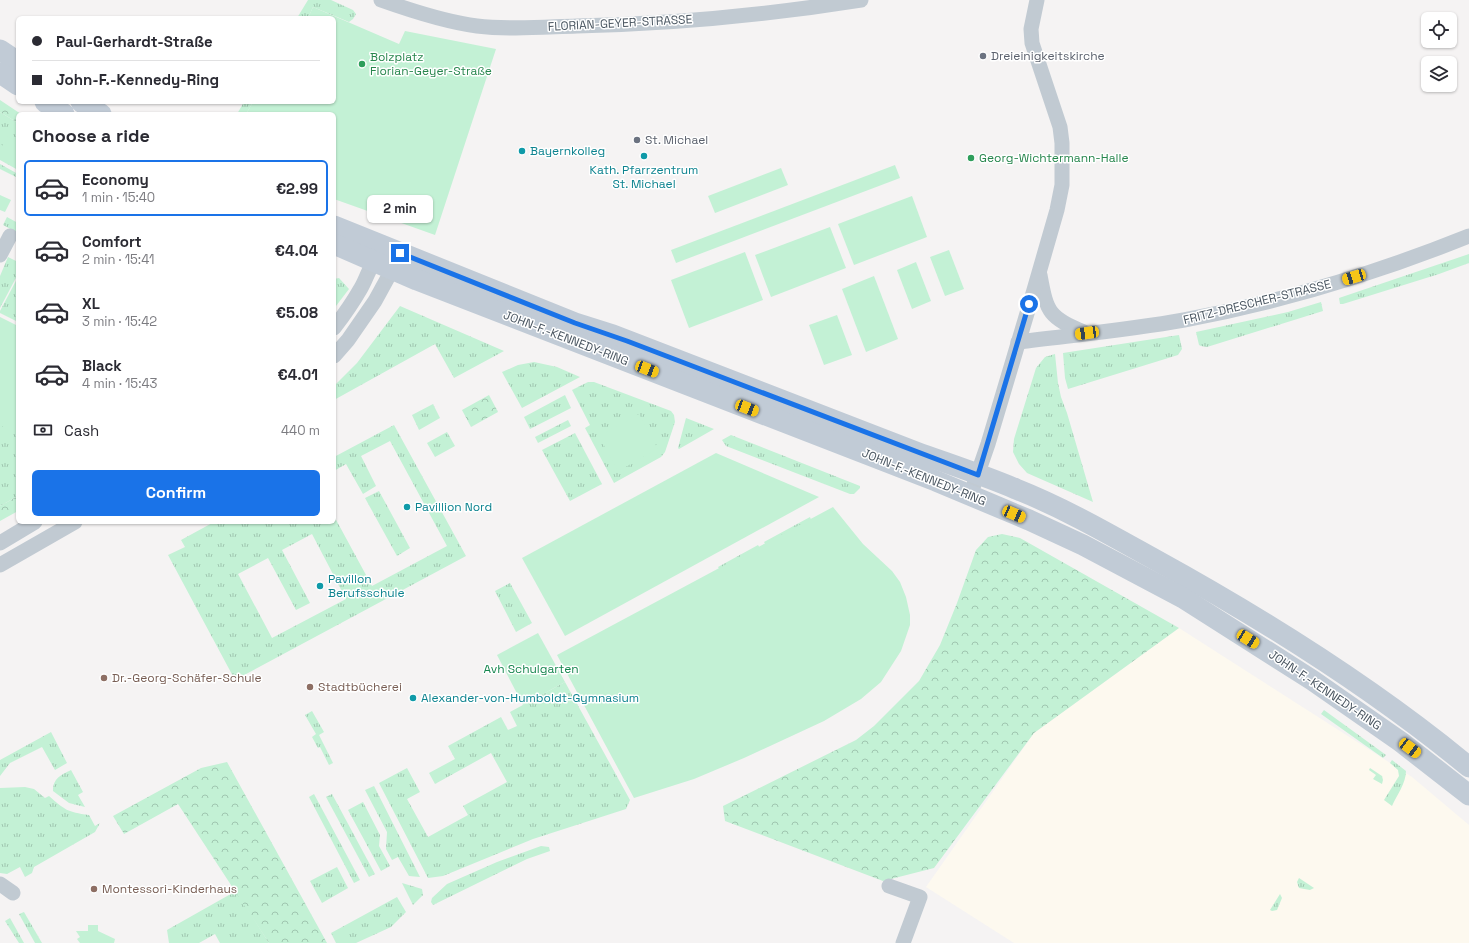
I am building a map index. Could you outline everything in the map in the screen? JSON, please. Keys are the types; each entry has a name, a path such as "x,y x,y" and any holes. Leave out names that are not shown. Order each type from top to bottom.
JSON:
{"main road":[{"path":"0,50 16,61"},
{"path":"0,73 16,84"},
{"path":"48,104 61,112"},
{"path":"84,104 98,112"},
{"name":"JOHN-F.-KENNEDY-RING","path":"336,227 381,255 392,270 970,496 1029,520 1083,545 1183,598 1312,680 1424,759 1469,796"},
{"name":"JOHN-F.-KENNEDY-RING","path":"336,244 381,255 620,338 1016,489 1070,513 1122,540 1200,584 1339,670 1390,706 1469,767"}],"street":[{"name":"FLORIAN-GEYER-STRASSE","path":"381,0 402,8 458,23 479,26 505,27 620,25 787,5 861,0"},
{"path":"970,496 978,475 1060,199 1062,180 1062,143 1056,114 1032,43 1031,29 1037,0"},
{"path":"0,255 9,236"},
{"name":"FRITZ-DRESCHER-STRASSE","path":"1018,342 1183,320 1295,294 1395,264 1469,236"},
{"path":"336,325 348,309 381,255"},
{"path":"336,353 364,318 392,270"},
{"path":"1039,272 1045,302 1052,314 1066,324 1087,333"},
{"path":"0,542 32,524"},
{"path":"0,565 72,524"},
{"path":"0,884 13,893"},
{"path":"888,886 920,897 903,943"}],"shaded area":[{"path":"1179,628 1412,777 1469,825 1469,943 1014,943 926,887 1034,733"}],"green space":[{"path":"308,0 331,0 353,10 356,14 349,22 313,7 309,16 298,16"},
{"path":"313,7 334,16 309,16"},
{"path":"336,17 399,44 405,31 496,49 435,235 336,200 336,112 247,112 252,104 336,104"},
{"path":"0,100 18,112 16,112 16,122 0,112"},
{"path":"243,104 252,104 247,112 238,112"},
{"path":"0,112 16,122 16,169 0,160"},
{"path":"7,136 16,141 16,166 0,158 0,150"},
{"path":"0,164 16,173 16,177 0,169"},
{"path":"895,165 900,178 676,263 671,250"},
{"path":"781,168 788,185 715,213 708,196"},
{"path":"0,195 11,200 5,212 0,210"},
{"path":"912,196 927,237 854,265 838,224"},
{"path":"7,217 16,222 16,232 3,225"},
{"path":"830,227 846,268 771,297 755,255"},
{"path":"949,250 964,289 945,296 930,257"},
{"path":"745,252 763,300 689,328 671,280"},
{"path":"1469,254 1469,263 1439,274 1340,304 1339,298"},
{"path":"8,257 16,261 16,278 0,308 0,276"},
{"path":"916,262 931,301 912,309 897,270"},
{"path":"874,276 898,339 866,352 842,289"},
{"path":"339,278 349,289 336,306 336,279"},
{"path":"16,281 16,321 0,313"},
{"path":"1321,302 1323,311 1207,347 1199,345 1196,332 1288,312"},
{"path":"400,306 504,351 454,378 435,344 336,399 336,384 357,363"},
{"path":"837,315 852,355 824,365 809,325"},
{"path":"0,317 16,325 16,435 0,425"},
{"path":"1179,335 1182,349 1178,355 1068,389 1065,378 1063,353"},
{"path":"1055,354 1061,397 1093,502 1027,473 1019,464 1013,452 1014,439 1036,368 1045,357"},
{"path":"534,362 557,367 580,377 522,408 502,372 518,365"},
{"path":"588,382 594,382 671,411 674,415 675,422 665,452 661,457 614,483 585,428 590,425 572,390"},
{"path":"489,395 498,412 471,427 462,410"},
{"path":"565,395 571,408 530,429 524,417"},
{"path":"433,404 440,418 419,430 412,415"},
{"path":"0,407 16,415 16,497 0,506"},
{"path":"639,414 658,449 618,471 599,436"},
{"path":"686,418 714,429 679,449 678,448"},
{"path":"568,420 571,426 538,443 535,437"},
{"path":"394,425 466,556 235,680 168,555 185,547 181,540 210,524 336,524 336,520 372,586 447,546 390,441 361,456 376,486 363,494 346,464 336,470 336,456","holes":["312,534 346,599 272,638 238,574 268,558 296,610 310,603 282,550"]},
{"path":"447,432 455,446 435,457 427,443"},
{"path":"575,433 602,484 570,501 542,450"},
{"path":"731,435 860,486 860,488 854,494 850,494 726,446 722,440"},
{"path":"716,453 819,497 565,636 522,558"},
{"path":"379,491 410,548 397,556 365,498"},
{"path":"16,497 16,512 0,521 0,506"},
{"path":"833,507 863,544 892,571 900,582 906,597 910,615 910,625 901,651 881,682 861,699 824,721 694,779 634,798 557,655"},
{"path":"810,517 812,522 767,547 764,542"},
{"path":"1002,534 1020,538 1179,628 1034,733 934,868 883,881 725,821 723,806 856,740 874,726 919,681 940,645 976,550 988,537"},
{"path":"758,545 761,550 721,572 718,567"},
{"path":"510,583 532,623 516,632 495,591"},
{"name":"Avh Schulgarten","path":"538,633 565,682 523,705 497,655"},
{"path":"565,682 630,800 626,809 533,839 443,876 428,878 379,783 407,768 420,792 407,799 428,837 468,815 463,806 507,782 491,753 435,784 429,773 455,759 448,746 501,717 508,730 517,726 510,712"},
{"path":"1324,710 1386,755 1383,758 1321,714"},
{"path":"312,711 324,732 319,735 333,763 329,765 320,747 318,748 312,737 316,734 305,715"},
{"path":"51,732 67,763 55,770 42,747 10,763 0,776 0,760"},
{"path":"1392,760 1406,771 1406,775 1392,806 1384,800 1399,776 1398,770 1390,763"},
{"path":"227,762 327,943 269,943 178,804 124,834 113,816 201,768"},
{"path":"1370,768 1382,776 1382,784 1373,779 1376,775 1369,770"},
{"path":"71,770 83,792 78,795 85,807 69,803 53,791 56,780 61,775"},
{"path":"374,786 420,877 409,876 398,857 392,860 386,849 387,832 365,790"},
{"path":"25,787 34,789 45,798 49,796 67,810 89,815 95,826 100,823 95,832 34,867 32,873 25,877 20,867 7,874 0,873 0,788"},
{"path":"314,794 360,880 354,883 309,797"},
{"path":"332,794 375,874 369,877 326,797"},
{"path":"363,802 380,835 379,846 390,866 381,871 348,810"},
{"path":"541,846 549,847 550,851 527,859 433,905 431,902 432,898 447,884 497,862"},
{"path":"337,867 348,888 322,903 310,881"},
{"path":"1299,878 1314,888 1310,890 1299,888 1297,882"},
{"path":"402,883 422,889 423,895 413,905"},
{"path":"236,891 269,943 220,943 215,934 199,943 169,943 167,930"},
{"path":"1280,894 1282,898 1277,910 1270,910"},
{"path":"397,897 406,912 391,927 356,943 336,943 331,933"},
{"path":"24,912 42,943 35,943 19,914"},
{"path":"10,918 24,943 19,943 5,921"},
{"path":"88,925 98,925 98,931 115,939 114,943 80,943 77,939 80,937 76,931 88,931"}],"place":[{"name":"Dreieinigkeitskirche","path":"983,56"},
{"name":"Bolzplatz Florian-Geyer-Straße","path":"362,64"},
{"name":"St. Michael","path":"637,140"},
{"name":"Bayernkolleg","path":"522,151"},
{"name":"Kath. Pfarrzentrum St. Michael","path":"644,156"},
{"name":"Georg-Wichtermann-Halle","path":"971,158"},
{"name":"Pavillion Nord","path":"407,507"},
{"name":"Pavillon Berufsschule","path":"320,586"},
{"name":"Dr.-Georg-Schäfer-Schule","path":"104,678"},
{"name":"Stadtbücherei","path":"310,687"},
{"name":"Alexander-von-Humboldt-Gymnasium","path":"413,698"},
{"name":"Montessori-Kinderhaus","path":"94,889"}],"route":[{"path":"400,253 575,323 613,335 978,475 1029,304"}]}
